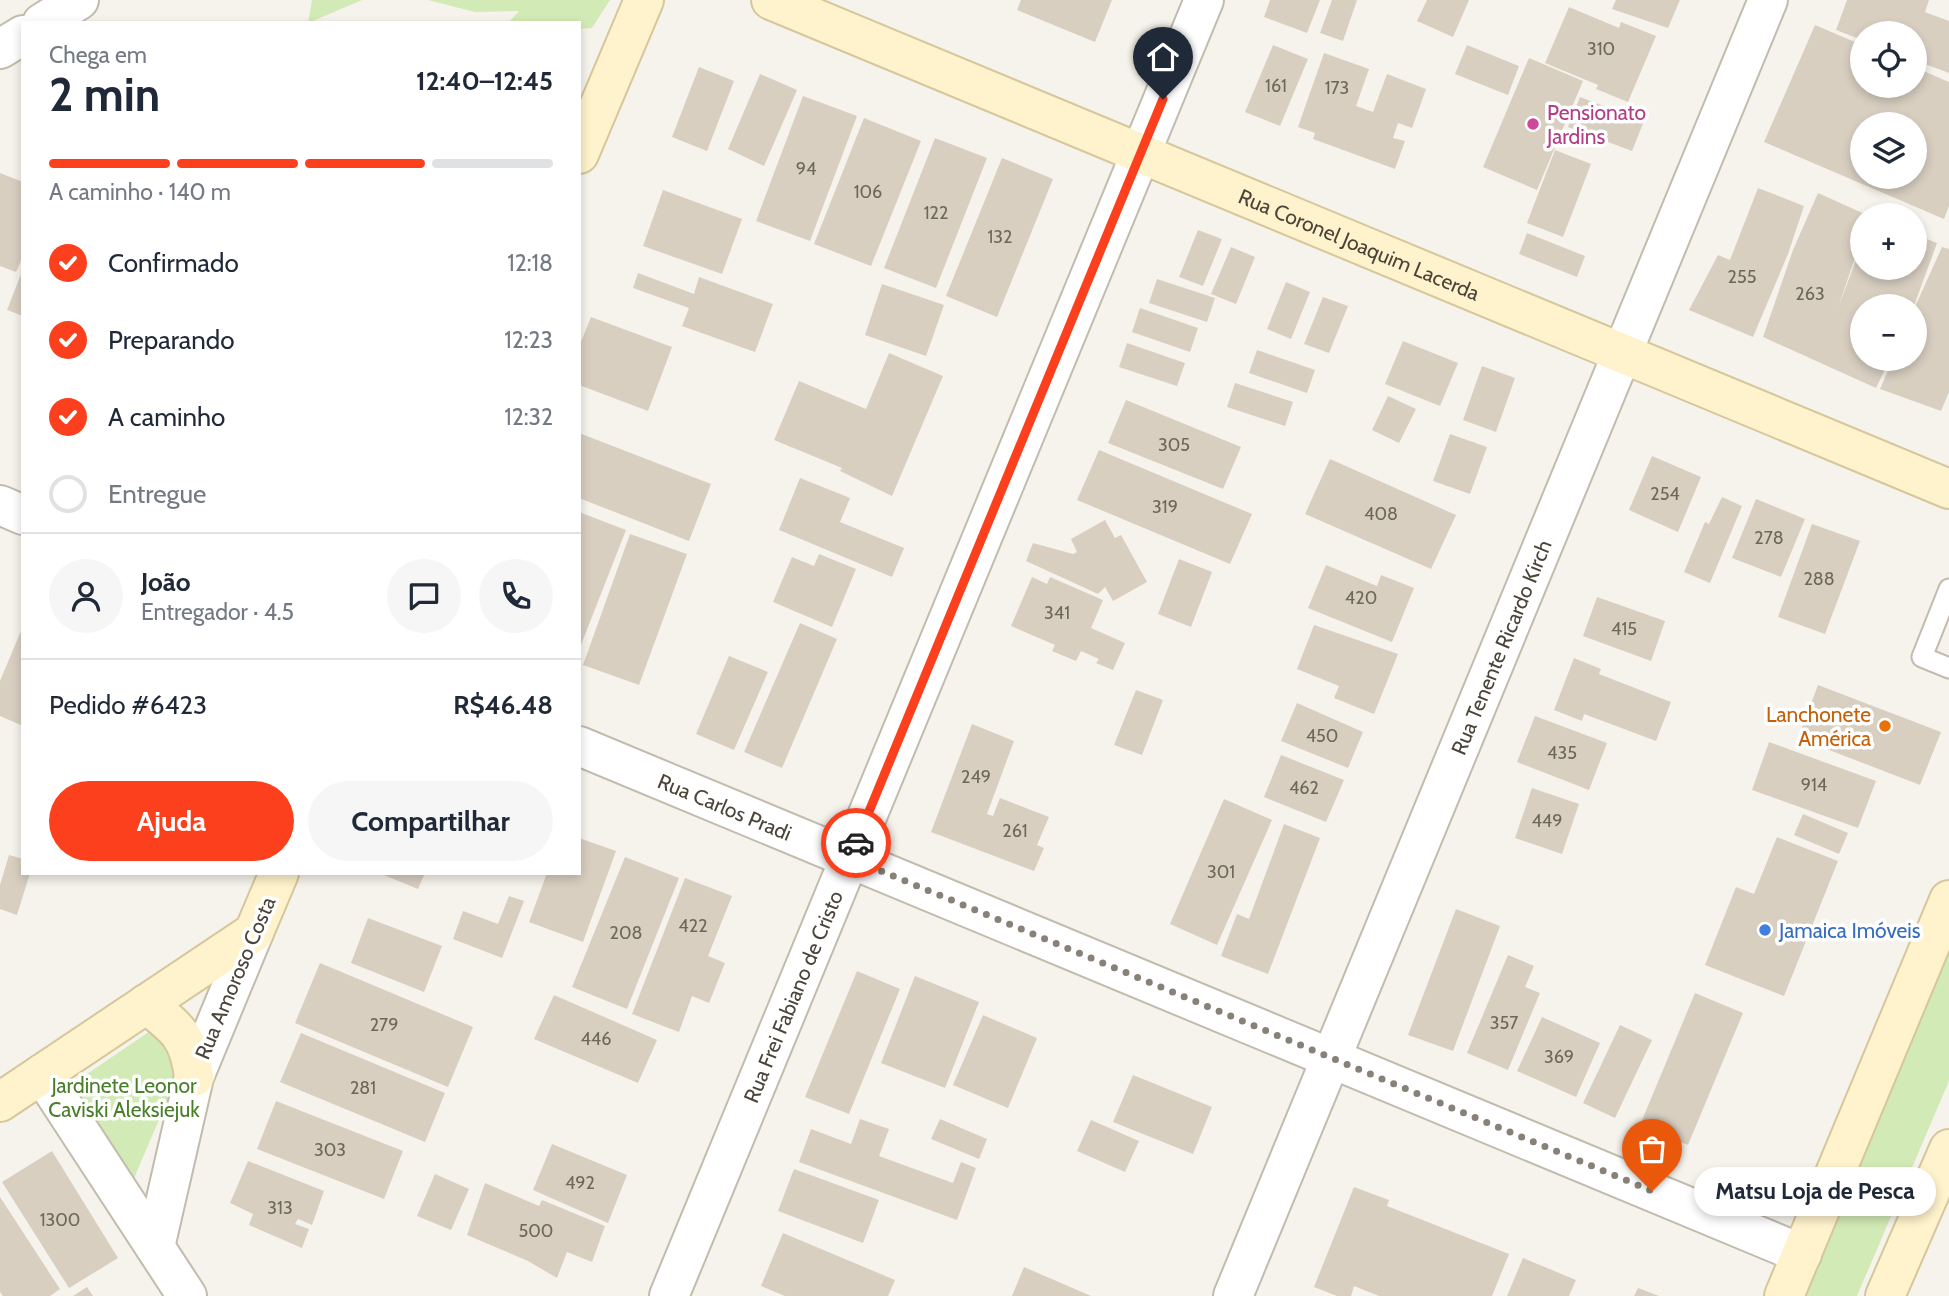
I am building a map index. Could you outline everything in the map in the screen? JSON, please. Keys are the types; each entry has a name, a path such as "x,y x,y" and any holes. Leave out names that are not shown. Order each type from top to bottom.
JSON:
{"street":[{"path":"45,21 79,0"},
{"path":"581,149 644,0"},
{"name":"Rua Coronel Joaquim Lacerda","path":"771,0 1949,489"},
{"name":"Rua Frei Fabiano de Cristo","path":"669,1296 1203,0"},
{"name":"Rua Tenente Ricardo Kirch","path":"1233,1296 1768,0"},
{"path":"0,49 21,36"},
{"path":"0,505 21,514"},
{"name":"Rua Carlos Pradi","path":"581,747 1802,1254"},
{"name":"Rua Amoroso Costa","path":"155,1247 194,1077 278,875"},
{"path":"1784,1296 1949,900"},
{"path":"0,1102 254,932"},
{"path":"146,1004 182,1034 188,1046 194,1077"},
{"path":"42,1074 187,1296"},
{"path":"1885,1296 1949,1149"}],"lane":[{"path":"1949,589 1922,657 1949,668"}],"green space":[{"path":"312,0 362,0 313,21 308,21"},
{"path":"428,0 610,0 592,28 581,29 581,21 510,21 519,11 475,12"},
{"path":"1949,951 1949,1081 1857,1296 1799,1296 1824,1234"},
{"name":"Jardinete Leonor Caviski Aleksiejuk","path":"153,1029 174,1046 175,1082 132,1183 68,1087"}],"building":[{"path":"1021,0 1112,0 1095,42 1017,10"},
{"path":"1270,0 1320,0 1307,33 1264,17"},
{"path":"1332,0 1357,0 1343,41 1320,33"},
{"path":"1427,0 1469,0 1453,37 1417,21"},
{"path":"1616,0 1680,0 1668,28 1612,9"},
{"path":"1847,0 1929,0 1925,12 1949,21 1949,73 1927,65 1927,21 1850,21 1850,35 1836,30"},
{"path":"1569,7 1619,28 1621,22 1656,36 1628,102 1596,89 1598,85 1545,63"},
{"path":"1815,25 1850,40 1850,98 1927,98 1927,73 1949,82 1949,206 1944,219 1927,212 1927,203 1907,203 1874,189 1927,189 1927,112 1850,112 1850,179 1764,142"},
{"path":"1273,45 1308,59 1280,126 1245,112"},
{"path":"1467,45 1519,66 1508,95 1455,74"},
{"path":"1324,53 1369,69 1356,106 1373,112 1387,74 1426,89 1412,128 1398,123 1393,138 1405,141 1395,169 1313,139 1315,133 1298,127"},
{"name":"Pensionato Jardins","path":"1529,58 1583,81 1537,190 1483,167"},
{"path":"699,67 734,81 707,151 672,137"},
{"path":"760,74 797,90 764,166 728,149"},
{"path":"803,96 857,116 810,241 756,221"},
{"path":"1580,97 1644,121 1632,151 1568,127"},
{"path":"864,118 921,141 871,266 814,244"},
{"path":"935,138 987,158 936,288 884,268"},
{"path":"1555,150 1591,164 1563,237 1527,223"},
{"path":"1002,158 1053,179 997,317 946,296"},
{"path":"0,173 21,181 21,261 16,272 0,266"},
{"path":"1758,188 1804,206 1788,254 1753,337 1689,310 1718,255 1730,260"},
{"path":"663,190 742,219 722,274 643,246"},
{"path":"1818,193 1850,207 1850,272 1838,308 1850,276 1850,280 1923,280 1918,294 1850,294 1850,371 1884,371 1876,388 1763,337 1793,250"},
{"path":"1198,230 1222,239 1203,286 1179,277"},
{"path":"1527,233 1585,256 1577,277 1519,254"},
{"path":"1927,239 1937,243 1927,270"},
{"path":"1231,247 1255,257 1236,304 1211,294"},
{"path":"1942,247 1949,249 1949,392 1941,411 1880,389 1888,371 1927,371 1927,294 1921,294"},
{"path":"638,273 694,294 699,277 773,304 755,352 682,326 689,308 633,288"},
{"path":"21,274 21,315 7,310"},
{"path":"1157,279 1215,298 1207,322 1149,303"},
{"path":"1286,282 1310,292 1291,339 1267,329"},
{"path":"882,284 944,305 926,356 865,335"},
{"path":"1323,297 1348,306 1329,353 1304,344"},
{"path":"1140,308 1198,328 1190,352 1132,332"},
{"path":"591,317 672,347 648,411 581,386 581,342"},
{"path":"1403,341 1458,363 1440,406 1385,384"},
{"path":"1127,343 1185,363 1177,386 1119,367"},
{"path":"1257,350 1315,370 1307,393 1249,373"},
{"path":"889,353 943,376 892,496 840,471 842,468 774,440 799,381 866,409"},
{"path":"1482,366 1515,378 1496,432 1463,420"},
{"path":"1235,383 1293,402 1285,426 1227,407"},
{"path":"1388,396 1416,409 1399,443 1372,430"},
{"path":"1126,400 1241,447 1223,489 1108,443"},
{"path":"581,434 711,484 689,541 581,499"},
{"path":"1450,434 1487,447 1470,494 1433,481"},
{"path":"1099,450 1252,514 1230,564 1077,500"},
{"path":"1652,456 1701,477 1678,532 1629,510"},
{"path":"1330,459 1456,515 1431,569 1305,514"},
{"path":"800,478 850,498 840,522 904,548 892,577 779,530"},
{"path":"1722,497 1742,506 1710,583 1684,572 1705,522 1709,524"},
{"path":"1756,499 1805,519 1781,577 1732,558"},
{"path":"581,513 626,530 581,645"},
{"path":"1105,520 1115,538 1121,535 1147,582 1113,601 1105,587 1098,594 1026,561 1033,543 1073,554 1077,552 1071,539"},
{"path":"1812,524 1860,541 1825,634 1778,617"},
{"path":"630,534 687,554 639,685 583,665"},
{"path":"819,554 856,569 832,627 773,602 792,557 814,566"},
{"path":"1179,559 1212,572 1191,627 1158,614"},
{"path":"1326,565 1377,586 1381,575 1414,588 1392,642 1308,608"},
{"path":"1032,577 1047,584 1050,577 1103,600 1091,628 1125,643 1113,670 1096,663 1099,659 1081,651 1076,661 1052,651 1055,645 1011,626"},
{"path":"1597,597 1665,621 1651,661 1583,636"},
{"path":"800,623 837,639 782,768 744,752"},
{"path":"1314,625 1398,654 1374,714 1334,698 1339,686 1297,669"},
{"path":"21,631 21,725 0,716 0,681"},
{"path":"729,656 768,672 734,750 696,734"},
{"path":"1574,658 1601,669 1599,674 1671,702 1656,741 1584,714 1582,721 1554,710"},
{"path":"1818,685 1941,732 1920,785 1798,738"},
{"path":"1136,690 1163,700 1142,755 1114,745"},
{"path":"1297,703 1363,732 1348,768 1281,741"},
{"path":"1535,716 1607,743 1589,790 1517,762"},
{"path":"972,724 1014,741 987,814 993,816 1000,798 1049,817 1037,845 1044,848 1034,871 931,832"},
{"path":"1769,742 1876,781 1858,828 1752,790"},
{"path":"1281,755 1344,780 1326,822 1264,797"},
{"path":"1532,788 1579,804 1562,854 1515,838"},
{"path":"1224,799 1272,820 1217,945 1170,924"},
{"path":"1803,814 1848,833 1839,854 1794,835"},
{"path":"1284,824 1320,838 1268,974 1221,956 1237,914 1249,919"},
{"name":"Jamaica Imóveis","path":"1777,837 1838,861 1784,996 1705,965 1736,887 1754,894"},
{"path":"581,839 616,851 583,942 529,922 546,875 581,875"},
{"path":"9,855 21,858 21,875 29,875 17,915 0,909 0,885"},
{"path":"625,857 679,878 627,1009 572,987"},
{"path":"384,875 424,875 418,889"},
{"path":"685,878 732,896 708,956 725,963 709,1003 692,996 679,1032 632,1014"},
{"path":"509,896 524,901 502,958 453,939 463,911 498,924"},
{"path":"1456,909 1500,926 1453,1051 1408,1035"},
{"path":"368,918 442,946 424,992 351,963"},
{"path":"1508,955 1534,966 1525,987 1540,993 1508,1070 1467,1053"},
{"path":"320,963 473,1027 448,1087 295,1023"},
{"path":"857,971 900,989 849,1114 805,1097"},
{"path":"915,976 979,1002 945,1088 881,1063"},
{"path":"1695,993 1743,1013 1688,1145 1640,1125"},
{"path":"554,995 657,1040 638,1083 534,1039"},
{"path":"983,1015 1037,1038 1008,1108 953,1085"},
{"path":"1542,1017 1600,1043 1576,1097 1517,1071"},
{"path":"1620,1025 1652,1040 1615,1118 1583,1103"},
{"path":"301,1033 445,1093 425,1142 280,1082"},
{"path":"1133,1075 1212,1107 1193,1154 1113,1122"},
{"path":"276,1101 403,1151 384,1199 257,1149"},
{"path":"860,1119 889,1129 879,1156 953,1183 961,1162 976,1168 957,1220 799,1162 811,1129 851,1144"},
{"path":"940,1119 987,1139 979,1159 931,1139"},
{"path":"1091,1120 1139,1141 1125,1172 1077,1151"},
{"path":"552,1144 627,1175 608,1223 533,1190"},
{"path":"52,1151 118,1258 69,1288 2,1182"},
{"path":"248,1161 324,1191 312,1225 298,1219 295,1224 309,1229 302,1248 249,1225 253,1214 230,1203"},
{"path":"794,1169 879,1200 863,1243 778,1211"},
{"path":"435,1174 469,1189 451,1230 417,1216"},
{"path":"485,1183 539,1206 542,1200 605,1226 592,1262 567,1252 557,1278 528,1261 467,1235"},
{"path":"1354,1187 1389,1200 1387,1206 1509,1254 1492,1296 1379,1296 1354,1286 1351,1296 1337,1296 1314,1287"},
{"path":"0,1197 60,1289 50,1296 3,1296 0,1292"},
{"path":"783,1233 895,1280 888,1296 785,1296 761,1286"},
{"path":"1523,1258 1576,1280 1569,1296 1507,1296"},
{"path":"1024,1267 1091,1296 1012,1296"},
{"path":"87,1287 93,1296 73,1296"},
{"path":"1638,1288 1659,1296 1634,1296"}],"way so far":[{"path":"856,843 850,858 1652,1191"}],"place":[{"name":"Pensionato Jardins","path":"1533,124"},
{"name":"Lanchonete América","path":"1885,726"},
{"name":"Jamaica Imóveis","path":"1765,930"},
{"name":"Matsu Loja de Pesca","path":"1652,1191"}],"route":[{"path":"856,843 1163,99"}]}
